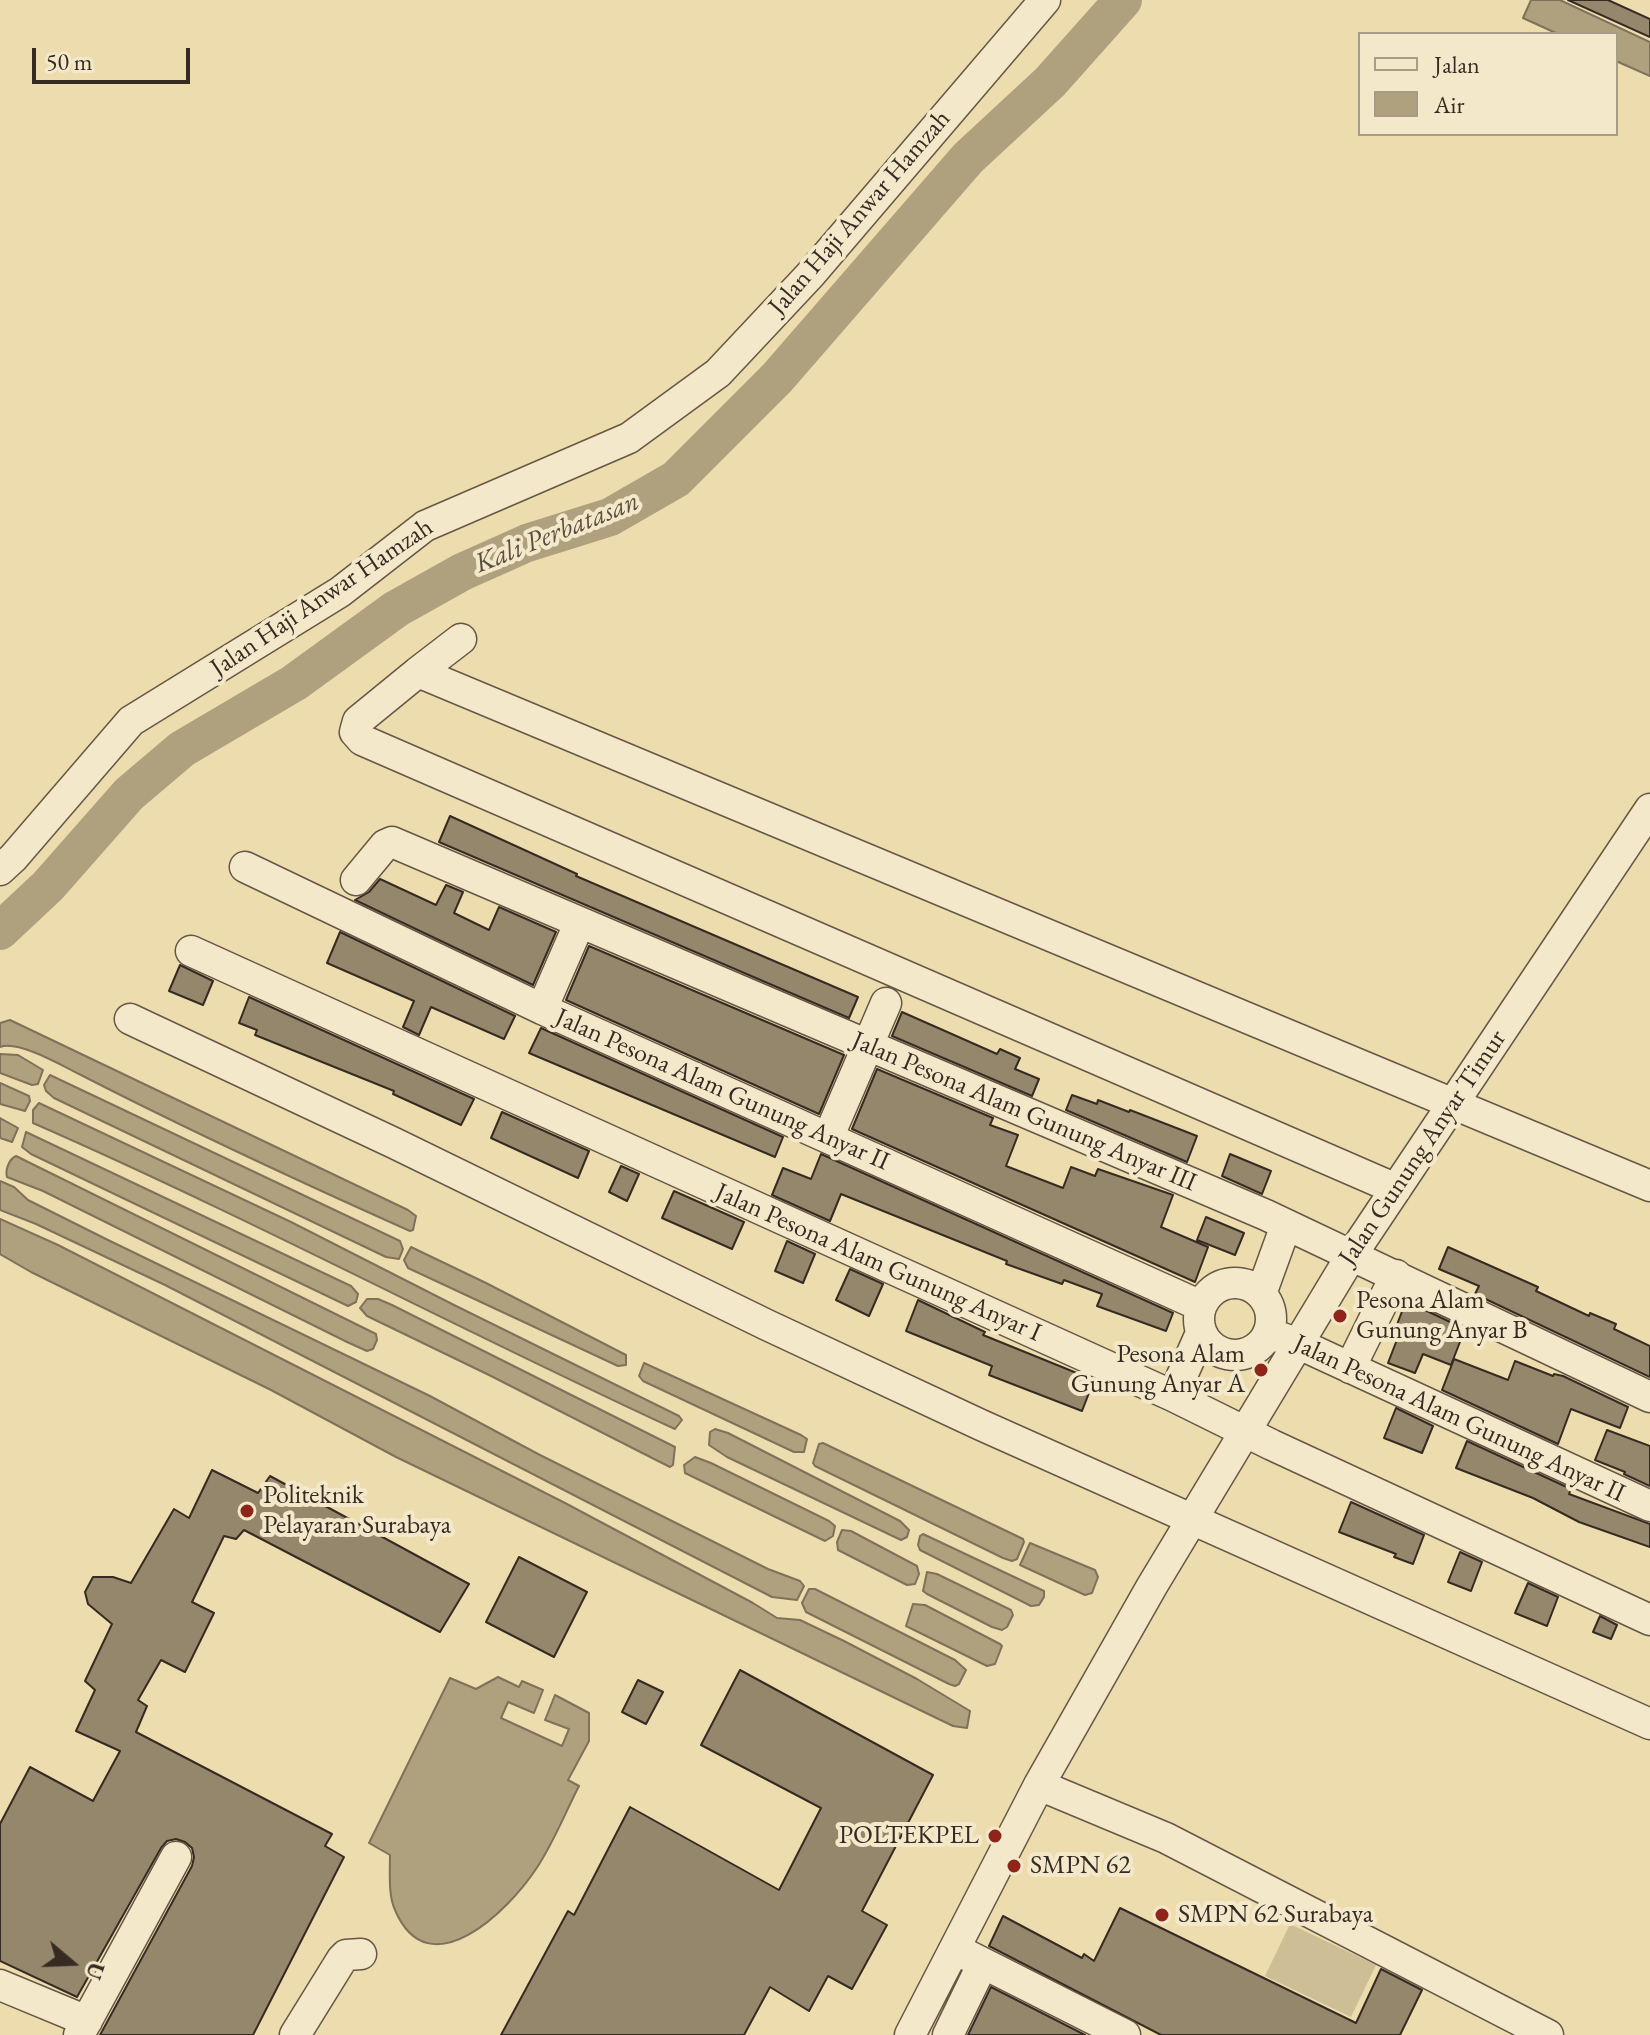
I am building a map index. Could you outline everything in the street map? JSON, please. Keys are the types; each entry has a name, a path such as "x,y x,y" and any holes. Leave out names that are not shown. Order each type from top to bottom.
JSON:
{"street":[{"name":"Jalan Haji Anwar Hamzah","path":"0,870 131,721 340,592 425,526 629,438 718,373 810,275 1045,0"},
{"path":"461,639 358,721 355,732 362,740 1396,1189"},
{"path":"418,672 1650,1186"},
{"name":"Jalan Gunung Anyar Timur","path":"922,2031 955,1949 1039,1785 1152,1586 1351,1256 1650,809"},
{"name":"Jalan Pesona Alam Gunung Anyar III","path":"356,880 385,845 392,842 1286,1225 1650,1397"},
{"name":"Jalan Pesona Alam Gunung Anyar II","path":"245,867 542,1009 828,1138 1201,1319"},
{"path":"542,1009 579,924"},
{"name":"Jalan Pesona Alam Gunung Anyar I","path":"191,951 1173,1396 1245,1433 1650,1620"},
{"path":"828,1138 886,1003"},
{"path":"130,1019 767,1325 1191,1521 1650,1724"},
{"path":"1261,1294 1286,1225"},
{"path":"1350,1368 1396,1275"},
{"path":"1173,1396 1210,1293 1221,1286 1235,1283 1249,1286 1261,1294 1268,1305 1271,1319 1268,1333 1260,1345 1248,1353 1234,1355 1209,1345 1201,1319"},
{"name":"Jalan Pesona Alam Gunung Anyar II","path":"1268,1333 1299,1344 1650,1506"},
{"path":"1039,1785 1166,1838 1548,2035"},
{"path":"0,1985 83,2028 176,1857"},
{"path":"955,1949 1125,2035"},
{"path":"295,2035 342,1959 346,1955 361,1954"},
{"path":"948,2035 983,1963"}],"shaded area":[{"path":"1290,1924 1376,1965 1351,2017 1265,1976"}],"water":[{"path":"1531,0 1560,0 1650,42 1650,76 1618,62 1618,32 1554,32 1523,18"},
{"path":"10,1020 408,1210 416,1216 413,1230 243,1155 40,1054 17,1047 0,1047 0,1023"},
{"path":"0,1054 18,1055 43,1070 38,1084 32,1085 0,1073"},
{"path":"50,1075 400,1241 403,1249 399,1259 386,1257 54,1098 44,1085"},
{"path":"0,1083 29,1096 25,1111 0,1104"},
{"path":"39,1103 291,1222 682,1420 675,1429 195,1197 33,1123 33,1110"},
{"path":"0,1118 18,1128 12,1142 0,1138"},
{"path":"26,1132 351,1286 358,1294 356,1302 348,1306 31,1154 22,1147"},
{"path":"16,1156 376,1334 373,1349 367,1351 347,1342 43,1191 7,1177 8,1165"},
{"path":"0,1181 14,1187 28,1200 108,1240 430,1396 538,1454 768,1569 800,1581 804,1586 797,1600 772,1597 165,1285 0,1210"},
{"path":"0,1219 58,1245 565,1503 777,1618 800,1620 917,1679 970,1711 967,1728 953,1726 396,1457 271,1390 31,1272 0,1254"},
{"path":"411,1247 626,1355 626,1365 618,1366 408,1268 404,1260"},
{"path":"367,1299 378,1299 392,1305 675,1447 673,1465 670,1467 367,1316 360,1308"},
{"path":"644,1363 801,1435 807,1439 804,1452 794,1452 643,1381 639,1376"},
{"path":"715,1429 900,1521 909,1530 907,1537 901,1540 727,1457 709,1445 710,1432"},
{"path":"823,1443 1023,1539 1017,1559 1003,1558 815,1466 813,1463 819,1444"},
{"path":"695,1457 829,1521 835,1526 833,1536 825,1541 685,1473 684,1465"},
{"path":"842,1530 851,1531 917,1566 919,1574 915,1584 907,1585 838,1550 837,1542"},
{"path":"923,1534 1044,1591 1044,1597 1039,1605 1031,1606 920,1550 918,1545"},
{"path":"1030,1543 1095,1570 1098,1577 1092,1593 1085,1595 1020,1565"},
{"path":"927,1572 1011,1610 1013,1615 1007,1627 1002,1630 992,1627 927,1594 923,1591"},
{"path":"809,1589 815,1589 955,1660 966,1670 959,1684 949,1684 806,1612 802,1603"},
{"path":"913,1604 925,1605 1000,1644 1002,1646 995,1664 987,1666 906,1626"},
{"path":"498,1677 519,1687 522,1681 543,1690 534,1713 508,1702 501,1718 562,1746 569,1729 545,1720 555,1695 589,1713 589,1741 568,1780 579,1786 542,1859 507,1904 468,1935 447,1943 428,1943 410,1933 395,1910 390,1890 390,1855 369,1843 450,1678 476,1689"}],"building":[{"path":"1568,0 1608,0 1650,19 1650,37"},
{"path":"450,816 576,876 858,997 849,1018 439,842"},
{"path":"380,879 436,905 446,885 463,892 454,913 489,930 499,907 556,932 533,985 355,900 369,892"},
{"path":"340,932 515,1016 504,1039 431,1007 419,1035 403,1027 414,1001 327,963"},
{"path":"589,946 844,1055 819,1114 566,1000"},
{"path":"180,965 213,981 203,1005 169,991"},
{"path":"249,997 474,1099 461,1125 393,1094 394,1091 255,1035 257,1030 239,1023"},
{"path":"902,1012 997,1054 1000,1049 1020,1058 1015,1069 1039,1079 1032,1096 892,1036"},
{"path":"541,1028 783,1137 775,1157 529,1053"},
{"path":"877,1069 993,1118 990,1125 1018,1135 1006,1166 1063,1188 1071,1167 1095,1176 1098,1169 1173,1195 1161,1227 1208,1247 1195,1282 852,1129"},
{"path":"1072,1095 1097,1104 1098,1100 1130,1110 1197,1136 1187,1162 1066,1110"},
{"path":"502,1112 589,1151 578,1178 491,1138"},
{"path":"821,1154 1173,1313 1166,1331 1097,1306 1102,1294 1006,1264 1007,1261 841,1194 830,1221 772,1195 783,1168 811,1179"},
{"path":"1230,1154 1271,1171 1262,1194 1222,1176"},
{"path":"621,1166 639,1174 627,1201 609,1192"},
{"path":"674,1191 744,1222 732,1249 662,1218"},
{"path":"1206,1217 1244,1233 1235,1255 1197,1240"},
{"path":"787,1241 815,1254 803,1283 775,1271"},
{"path":"1448,1247 1538,1287 1536,1291 1589,1316 1590,1313 1616,1324 1614,1329 1650,1346 1650,1377 1475,1294 1479,1286 1439,1269"},
{"path":"850,1269 883,1284 869,1316 836,1300"},
{"path":"918,1300 985,1332 983,1335 1094,1380 1082,1411 989,1375 992,1366 906,1331"},
{"path":"1406,1301 1465,1329 1451,1365 1423,1354 1415,1373 1388,1363 1398,1337 1393,1335"},
{"path":"1454,1359 1508,1380 1515,1361 1553,1376 1563,1376 1628,1407 1620,1428 1571,1409 1558,1444 1442,1390"},
{"path":"1396,1408 1433,1426 1422,1453 1384,1438"},
{"path":"1607,1430 1650,1446 1650,1486 1595,1460"},
{"path":"1467,1441 1571,1489 1569,1494 1650,1524 1650,1547 1579,1522 1533,1498 1456,1468"},
{"path":"212,1470 258,1493 270,1476 469,1584 440,1632 244,1530 236,1539 224,1536 192,1602 214,1613 185,1672 161,1660 138,1700 147,1706 136,1732 332,1834 325,1846 344,1857 253,2035 100,2035 192,1866 192,1848 176,1839 167,1841 161,1848 77,1997 0,1961 0,1824 30,1767 93,1801 120,1751 76,1731 95,1690 85,1681 112,1624 88,1604 85,1592 93,1577 113,1577 131,1583 174,1509 189,1518"},
{"path":"1351,1502 1424,1535 1413,1564 1394,1557 1396,1554 1339,1532"},
{"path":"1460,1552 1482,1562 1471,1591 1448,1582"},
{"path":"519,1557 587,1592 554,1657 486,1622"},
{"path":"1528,1583 1558,1597 1547,1626 1515,1613"},
{"path":"1600,1616 1617,1625 1611,1639 1593,1632"},
{"path":"740,1670 933,1775 862,1911 887,1925 852,1989 828,1976 809,2011 770,1987 744,2035 501,2035 568,1911 574,1915 630,1807 779,1890 821,1808 701,1745"},
{"path":"638,1680 663,1692 646,1724 622,1712"},
{"path":"1120,1908 1356,2023 1381,1969 1422,1990 1400,2035 1161,2035 989,1946 1003,1916 1082,1958 1084,1954 1094,1961"},
{"path":"991,1987 1085,2035 968,2035"}],"waterway":[{"name":"Kali Perbatasan","path":"0,931 48,886 129,794 182,749 294,683 396,609 462,572 527,543 610,517 676,479 777,378 968,158 1050,82 1123,0"}],"place":[{"name":"Pesona Alam Gunung Anyar B","path":"1340,1316"},
{"name":"Pesona Alam Gunung Anyar A","path":"1261,1370"},
{"name":"Politeknik Pelayaran Surabaya","path":"247,1511"},
{"name":"POLTEKPEL","path":"995,1836"},
{"name":"SMPN 62","path":"1014,1866"},
{"name":"SMPN 62 Surabaya","path":"1162,1915"}]}
